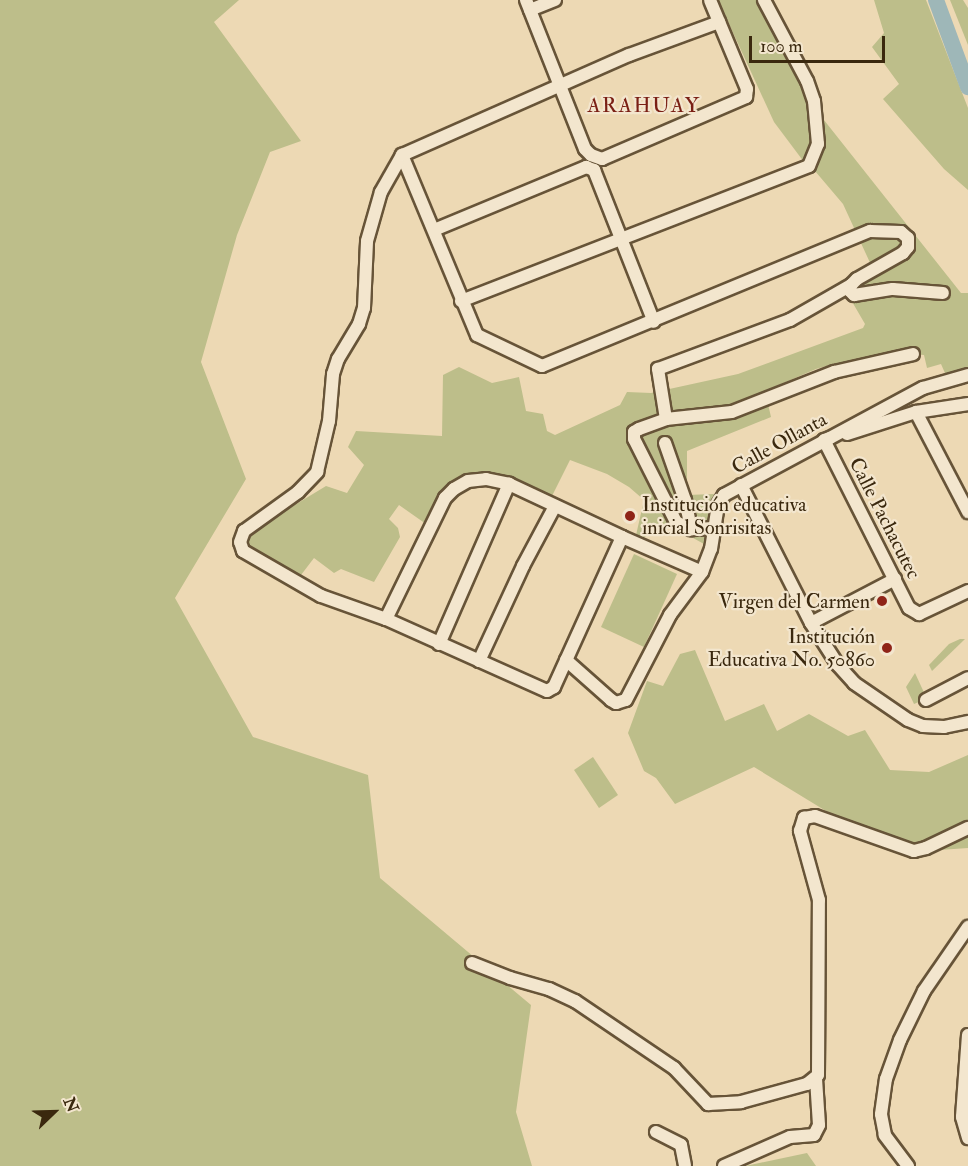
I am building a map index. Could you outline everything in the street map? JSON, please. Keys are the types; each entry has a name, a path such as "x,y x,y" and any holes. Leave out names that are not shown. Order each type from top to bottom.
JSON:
{"street":[{"path":"555,0 528,5 585,149 591,155 602,159 746,97 747,89 710,0"},
{"path":"461,302 809,166 819,144 814,101 807,81 764,0"},
{"path":"622,537 554,687 547,691 386,619 321,596 251,558 243,551 240,542 244,531 298,492 317,472 329,421 333,374 338,359 359,324 364,308 367,241 381,192 402,155 629,55 719,22"},
{"path":"402,155 461,302 477,335 542,366 654,322 862,233 888,229 901,231 908,238 908,247 903,253 790,320 662,366 657,372 666,419"},
{"path":"434,230 586,167 594,170 654,322"},
{"path":"851,285 850,291 854,295 893,289 943,293"},
{"path":"713,528 691,529 676,522 634,439 634,432 666,419 732,412 834,372 913,354"},
{"name":"Calle Ollanta","path":"566,660 611,700 621,703 626,700 670,615 702,572 711,549 718,505 724,495 923,388 968,375"},
{"path":"824,440 916,412 968,404"},
{"path":"916,412 968,512"},
{"name":"Calle Pachacutec","path":"824,440 913,613 919,614 968,591"},
{"path":"665,443 686,500 691,529"},
{"path":"386,619 445,498 454,489 468,481 486,479 509,484 702,572"},
{"path":"439,644 509,484"},
{"path":"741,485 811,623 838,665 854,683 908,720 923,726 944,727 968,722"},
{"path":"479,661 523,566 555,506"},
{"path":"811,623 895,579"},
{"path":"926,700 968,678"},
{"path":"724,1166 790,1137 814,1135 819,1125 816,1079 818,1075 819,900 800,831 804,818 815,816 914,851 968,828"},
{"path":"908,1166 885,1135 881,1114 886,1079 900,1040 924,991 968,927"},
{"path":"472,963 510,978 549,989 575,1001 674,1068 708,1104 741,1102 816,1079"},
{"path":"968,1035 962,1118 968,1138"},
{"path":"656,1132 681,1145 685,1166"}],"green space":[{"path":"0,0 239,0 214,22 301,141 270,152 237,235 201,362 246,479 175,598 253,737 368,775 380,878 531,1005 516,1112 532,1166 0,1166"},
{"path":"718,0 758,0 805,82 815,134 807,166 774,122"},
{"path":"874,0 926,0 968,108 968,190 944,169 883,99 899,84 872,47 884,33"},
{"path":"950,0 963,0 968,8 968,45"},
{"path":"820,115 961,293 968,293 968,375 948,380 941,364 927,368 924,355 912,354 837,363 816,369 765,391 771,417 687,451 687,495 714,494 708,537 704,544 666,523 634,544 644,500 629,487 607,474 570,460 551,498 490,478 444,497 426,524 399,505 389,519 398,528 400,537 374,582 341,569 334,573 314,558 301,575 253,553 247,547 244,539 252,531 326,486 347,493 364,465 348,447 356,431 442,436 443,375 459,367 492,383 519,377 526,411 543,414 547,431 555,435 620,405 627,392 651,393 738,374 863,328 865,324 840,281 872,267 843,204 815,171 822,149"},
{"path":"634,554 677,574 644,647 601,627"},
{"path":"965,639 932,671 929,665 949,644"},
{"path":"695,650 725,721 764,704 777,731 809,714 848,736 865,730 890,770 929,772 968,755 968,848 925,851 844,822 754,767 675,804 656,778 644,771 628,733 647,681 663,686 680,654"},
{"path":"915,673 927,699 928,705 924,707 921,701 914,704 906,687"},
{"path":"593,757 618,795 599,808 574,770"},
{"path":"807,1153 816,1166 745,1166"}],"waterway":[{"path":"936,0 968,87"}],"place":[{"name":"Institución educativa inicial Sonrisitas","path":"630,516"},
{"name":"Virgen del Carmen","path":"882,601"},
{"name":"Institución Educativa No. 50860","path":"887,648"}],"district":[{"name":"ARAHUAY","path":"644,106"}]}
